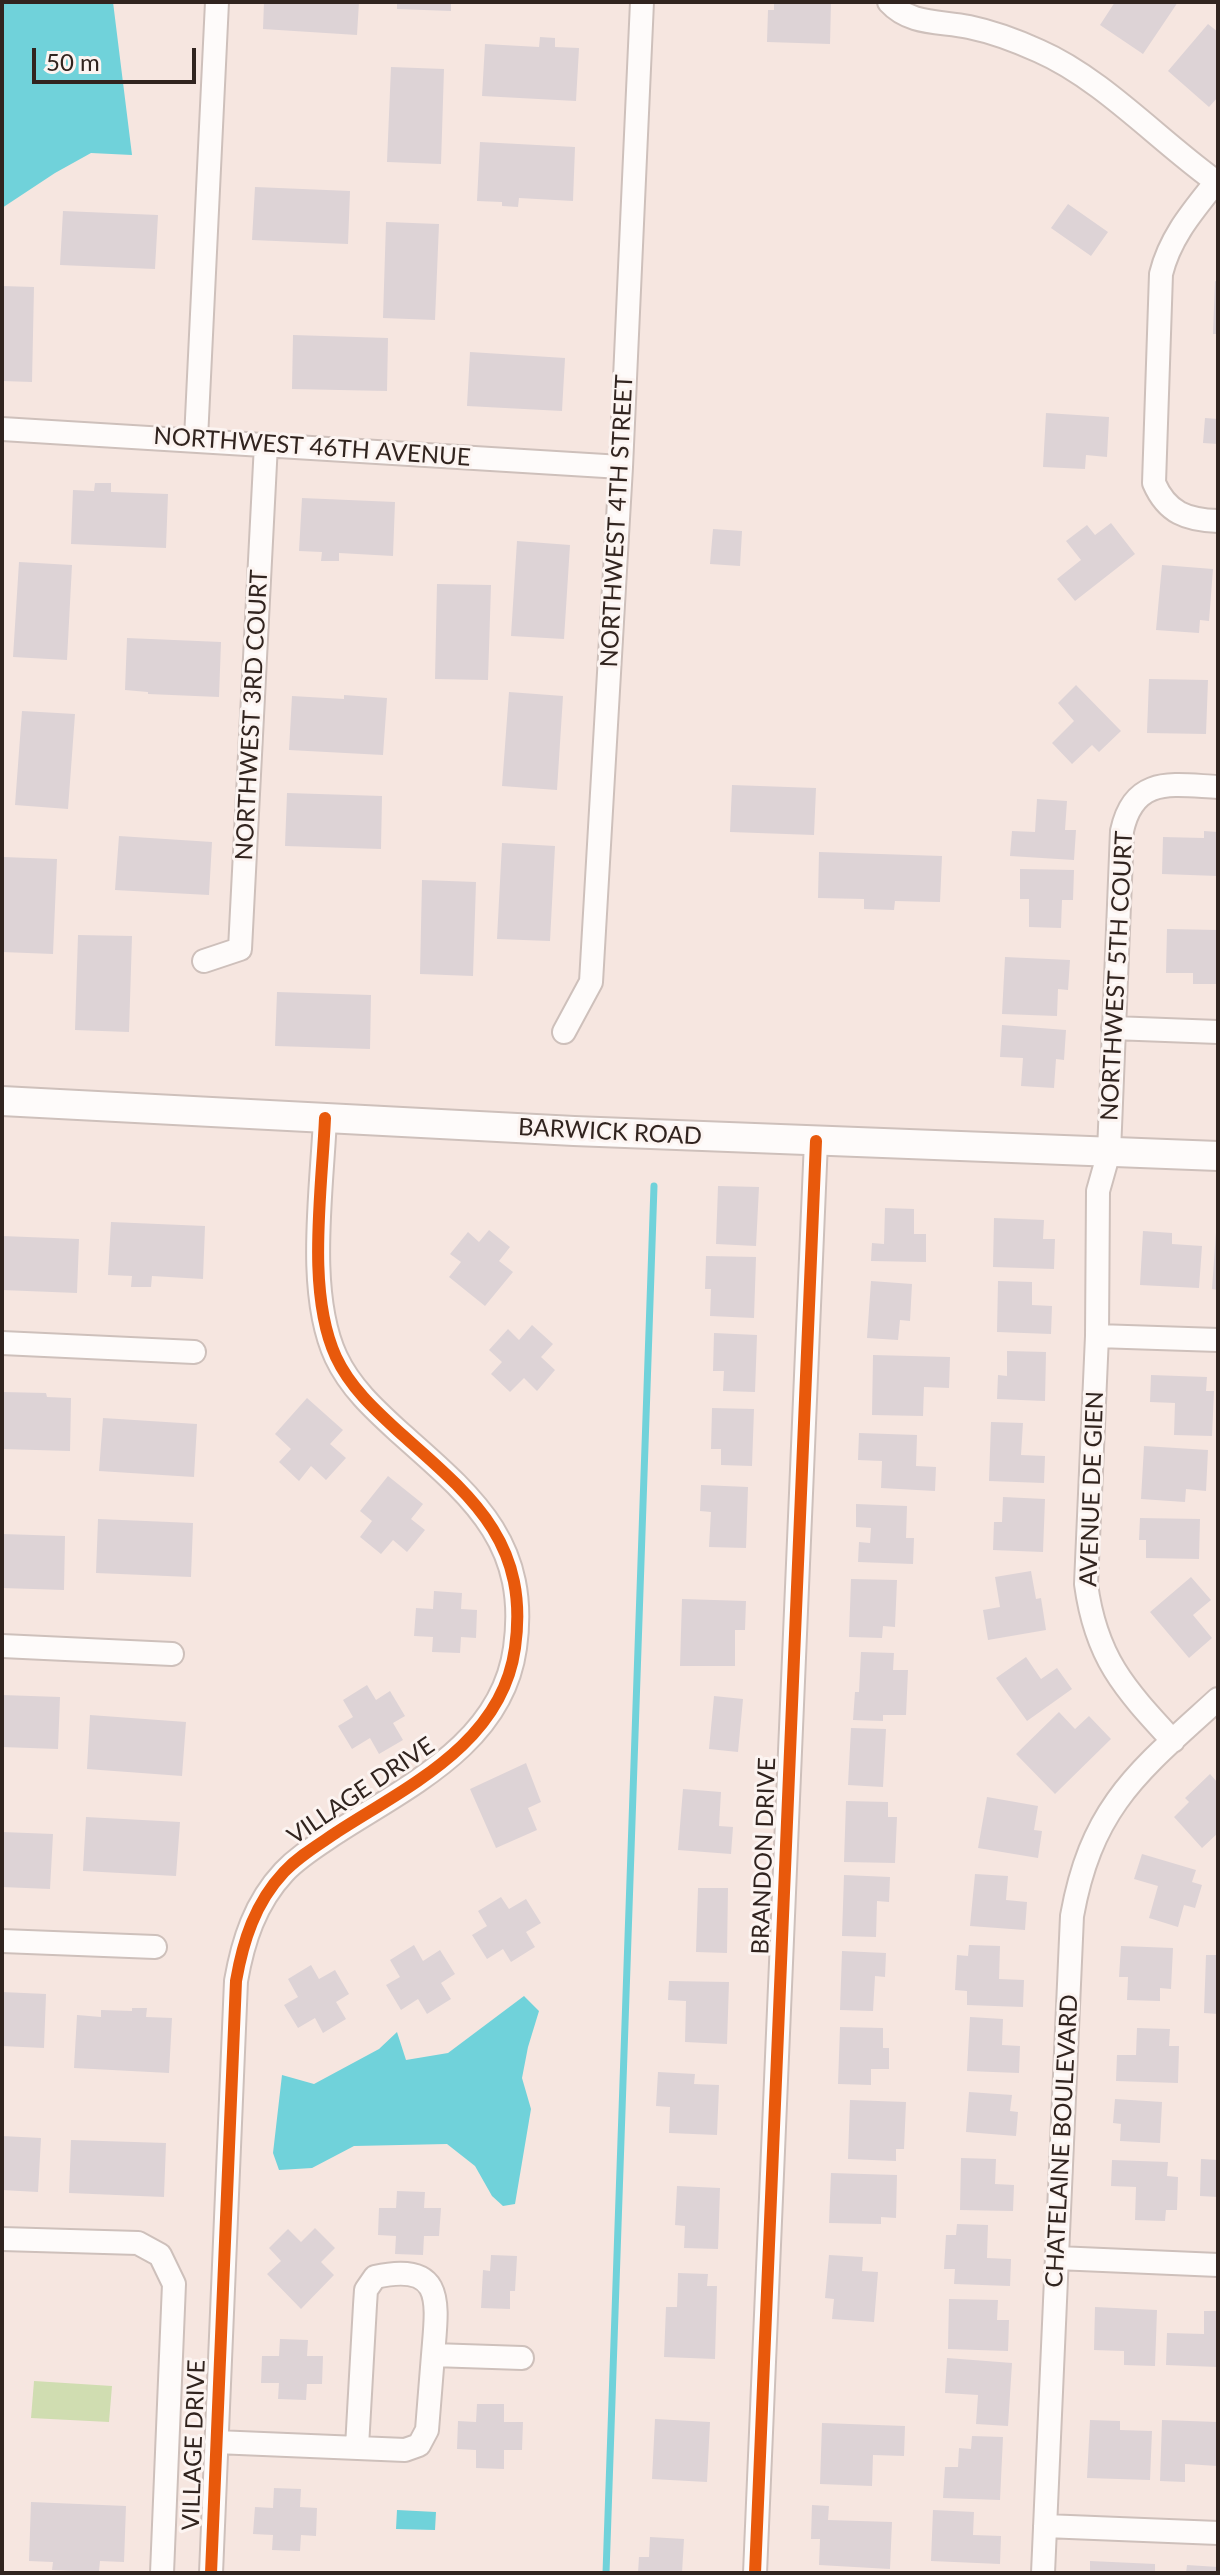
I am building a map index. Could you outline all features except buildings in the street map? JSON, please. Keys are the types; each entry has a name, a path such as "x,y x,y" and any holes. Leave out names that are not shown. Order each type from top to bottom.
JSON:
{"street":[{"path":"196,439 217,2"},
{"name":"NORTHWEST 4TH STREET","path":"564,1032 591,982 621,467 642,2"},
{"path":"889,2 911,19 969,27 1006,37 1059,61 1217,182 1178,231 1161,274 1154,483 1160,497 1184,518 1218,521"},
{"name":"NORTHWEST 46TH AVENUE","path":"2,429 621,467"},
{"name":"NORTHWEST 3RD COURT","path":"204,961 240,949 266,444"},
{"name":"NORTHWEST 5TH COURT","path":"1109,1152 1125,815 1145,791 1159,785 1218,787"},
{"path":"1113,1028 1218,1032"},
{"name":"BARWICK ROAD","path":"2,1101 816,1141 1218,1156"},
{"name":"VILLAGE DRIVE","path":"211,2573 236,1981 250,1923 274,1885 306,1853 450,1758 472,1738 490,1714 504,1687 515,1650 516,1590 497,1533 459,1485 373,1408 353,1385 337,1360 326,1332 320,1302 319,1272 325,1118"},
{"name":"BRANDON DRIVE","path":"755,2573 816,1141"},
{"name":"AVENUE DE GIEN","path":"1109,1152 1114,1184 1111,1224 1098,1259 1086,1584 1090,1613 1112,1669 1130,1694 1173,1741"},
{"path":"1097,1336 1218,1340"},
{"path":"2,1343 194,1352"},
{"path":"2,1646 172,1654"},
{"name":"CHATELAINE BOULEVARD","path":"1043,2573 1072,1916 1078,1881 1089,1848 1125,1788 1218,1699"},
{"path":"2,1941 155,1947"},
{"path":"2,2239 138,2243 160,2255 174,2284 162,2573"},
{"path":"1057,2258 1218,2265"},
{"path":"216,2442 405,2450 419,2445 427,2430 437,2301 428,2285 415,2274 395,2272 375,2277 366,2290 357,2447"},
{"path":"433,2355 522,2358"},
{"path":"1045,2526 1218,2533"}],"green space":[{"path":"34,2381 112,2386 109,2422 31,2418"}],"water":[{"path":"2,2 113,2 132,155 91,153 2,208"},
{"path":"524,1996 539,2011 522,2078 531,2109 515,2204 503,2206 492,2196 475,2166 447,2144 354,2146 312,2168 279,2170 273,2153 282,2075 314,2084 379,2049 397,2032 406,2060 448,2053"},
{"path":"397,2510 436,2512 435,2530 396,2529"}],"waterway":[{"path":"606,2573 654,1186"}],"cycle path":[{"path":"211,2573 236,1981 242,1951 265,1896 290,1866 421,1779 472,1736 492,1710 507,1681 515,1648 517,1611 513,1578 504,1549 489,1523 449,1477 363,1397 336,1357 321,1302 319,1272 319,1208 325,1118"},
{"path":"755,2573 816,1141"}]}
